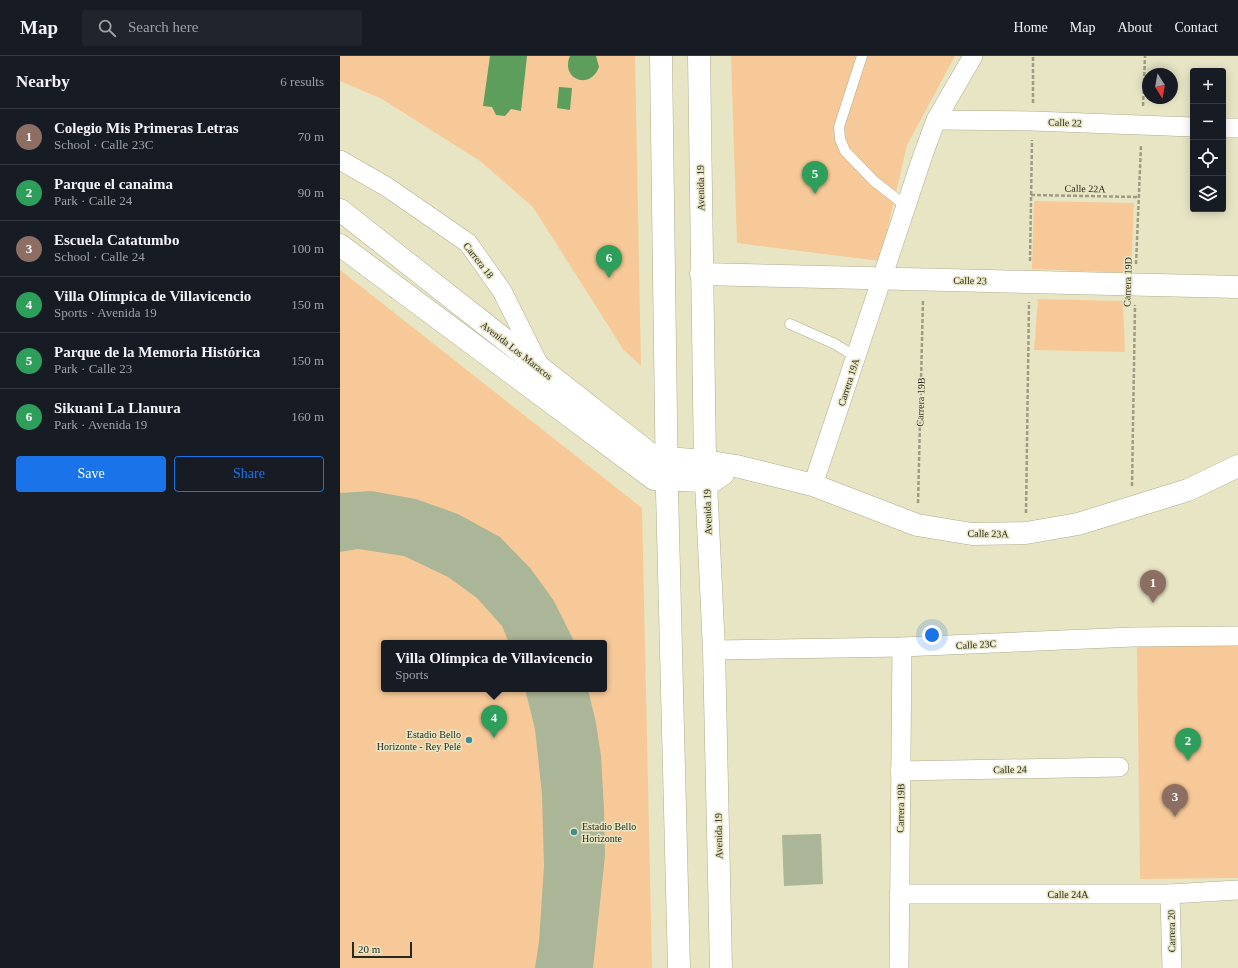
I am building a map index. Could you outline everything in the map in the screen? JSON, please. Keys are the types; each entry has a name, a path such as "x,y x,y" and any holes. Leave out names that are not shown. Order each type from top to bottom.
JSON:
{"street":[{"path":"662,56 667,480 679,968"},
{"name":"Avenida 19","path":"699,56 701,274 706,471 714,650 722,968"},
{"path":"881,278 936,120 972,56"},
{"name":"Calle 22","path":"936,120 1032,121 1190,127"},
{"path":"1226,128 1238,128"},
{"name":"Carrera 18","path":"340,160 387,187 468,243 502,291 541,368"},
{"name":"Avenida Los Maracos","path":"340,210 654,457 667,458 706,471"},
{"name":"Avenida Los Maracos","path":"340,245 654,479 667,480 706,471"},
{"name":"Calle 23","path":"701,274 1238,287"},
{"name":"Carrera 19A","path":"814,485 881,278"},
{"name":"Calle 23A","path":"706,471 714,480 736,466 814,485 917,525 972,534 1026,533 1078,524 1188,490 1238,466"},
{"name":"Calle 23C","path":"714,650 902,648 1133,637 1238,636"},
{"name":"Carrera 19B","path":"899,968 902,648"},
{"name":"Calle 24","path":"900,771 1119,768"},
{"name":"Calle 24A","path":"899,894 1170,894 1238,890"},
{"name":"Carrera 20","path":"1170,894 1172,968"}],"lane":[{"path":"862,56 839,127 840,139 845,151 869,176 906,206"},
{"path":"790,324 835,344 856,357"}],"path":[{"name":"Carrera 19D","path":"1132,508 1135,284 1145,56"},
{"name":"Calle 22A","path":"1031,195 1139,197"},
{"name":"Carrera 19B","path":"917,525 924,279"}],"shaded area":[{"path":"340,56 635,56 641,366 623,349 533,207 480,161 382,99 340,81"},
{"path":"490,56 527,56 521,111 511,109 505,116 496,115 492,107 483,106"},
{"path":"570,56 596,56 599,67 595,74 589,79 577,79 572,76 569,71 568,64"},
{"path":"731,56 955,56 907,145 880,261 737,243"},
{"path":"559,87 572,88 570,110 557,108"},
{"path":"1034,201 1134,203 1131,273 1032,269"},
{"name":"Estadio Bello Horizonte - Rey Pelé","path":"340,270 642,508 652,968 340,968"},
{"path":"1038,299 1123,301 1125,352 1034,350"},
{"path":"1137,644 1238,644 1238,878 1140,879"}],"building":[{"path":"371,491 416,499 458,514 500,537 531,569 554,601 574,640 508,640 502,626 477,598 448,577 404,556 358,549 340,552 340,493"},
{"name":"Estadio Bello Horizonte","path":"526,692 589,692 596,723 601,756 605,856 593,968 535,968 539,942 544,866 542,794 535,729"},
{"path":"821,834 823,884 784,886 782,835"}],"place":[{"name":"Parque de la Memoria Histórica","path":"815,194"},
{"name":"Sikuani La Llanura","path":"609,278"},
{"name":"Colegio Mis Primeras Letras","path":"1153,603"},
{"name":"Villa Olímpica de Villavicencio","path":"494,738"},
{"name":"Estadio Bello Horizonte - Rey Pelé","path":"469,740"},
{"name":"Parque el canaima","path":"1188,761"},
{"name":"Escuela Catatumbo","path":"1175,817"},
{"name":"Estadio Bello Horizonte","path":"574,832"}]}
